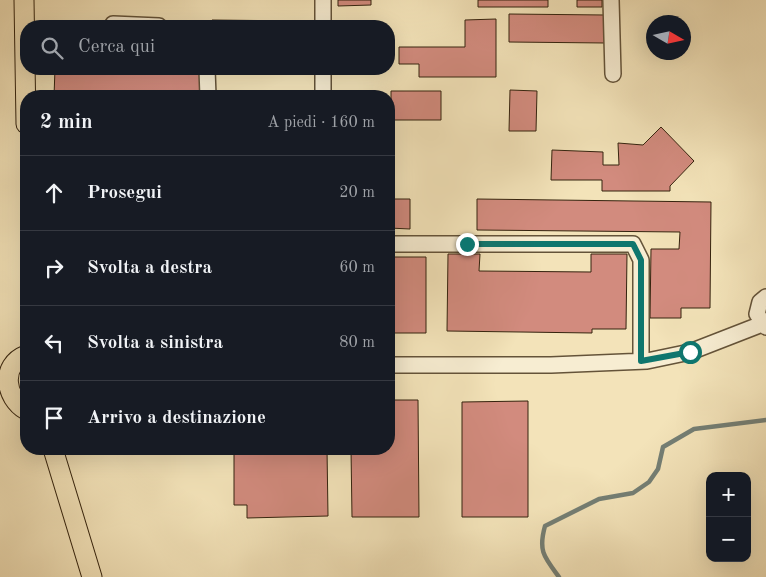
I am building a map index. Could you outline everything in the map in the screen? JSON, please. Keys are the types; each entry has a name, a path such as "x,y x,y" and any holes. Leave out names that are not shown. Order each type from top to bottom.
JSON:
{"main road":[{"path":"24,0 24,20"},
{"path":"25,75 25,90"},
{"path":"20,359 15,362 7,380 12,398 20,405"},
{"path":"55,455 92,577"}],"lane":[{"path":"323,0 323,20"},
{"path":"612,0 613,74"},
{"path":"207,75 208,90"},
{"path":"323,75 323,90"},
{"path":"395,244 633,244 641,260 641,361"},
{"path":"395,365 551,365 641,361 690,352 764,325 757,314 758,308 766,297"}],"building":[{"path":"338,0 371,0 371,5 338,6"},
{"path":"478,0 548,0 548,7 478,7"},
{"path":"577,0 602,0 602,7 577,7"},
{"path":"509,14 605,15 605,43 509,42"},
{"path":"496,19 496,77 419,77 419,64 399,64 399,47 465,47 465,20"},
{"path":"55,75 200,75 200,90 54,90"},
{"path":"510,90 537,91 536,131 509,131"},
{"path":"395,91 441,91 441,120 395,120"},
{"path":"661,127 694,161 670,186 670,191 602,191 602,180 551,180 552,150 603,152 603,165 619,165 618,143 643,145"},
{"path":"395,199 410,199 410,229 395,228"},
{"path":"477,199 711,202 710,308 681,308 681,318 650,318 651,249 679,249 680,232 477,230"},
{"path":"448,254 480,254 479,271 591,272 591,254 627,254 626,329 592,329 592,333 447,331"},
{"path":"395,257 426,257 426,333 395,333"},
{"path":"395,400 418,400 419,517 352,517 351,455 395,455"},
{"path":"528,401 528,517 462,517 462,402"},
{"path":"234,455 327,455 328,516 247,518 247,505 234,505"}],"waterway":[{"path":"559,577 546,559 542,548 545,526 599,499 633,493 649,482 658,469 663,447 694,429 766,420"}],"route":[{"path":"467,244 633,244 641,260 641,361 690,352"}]}
